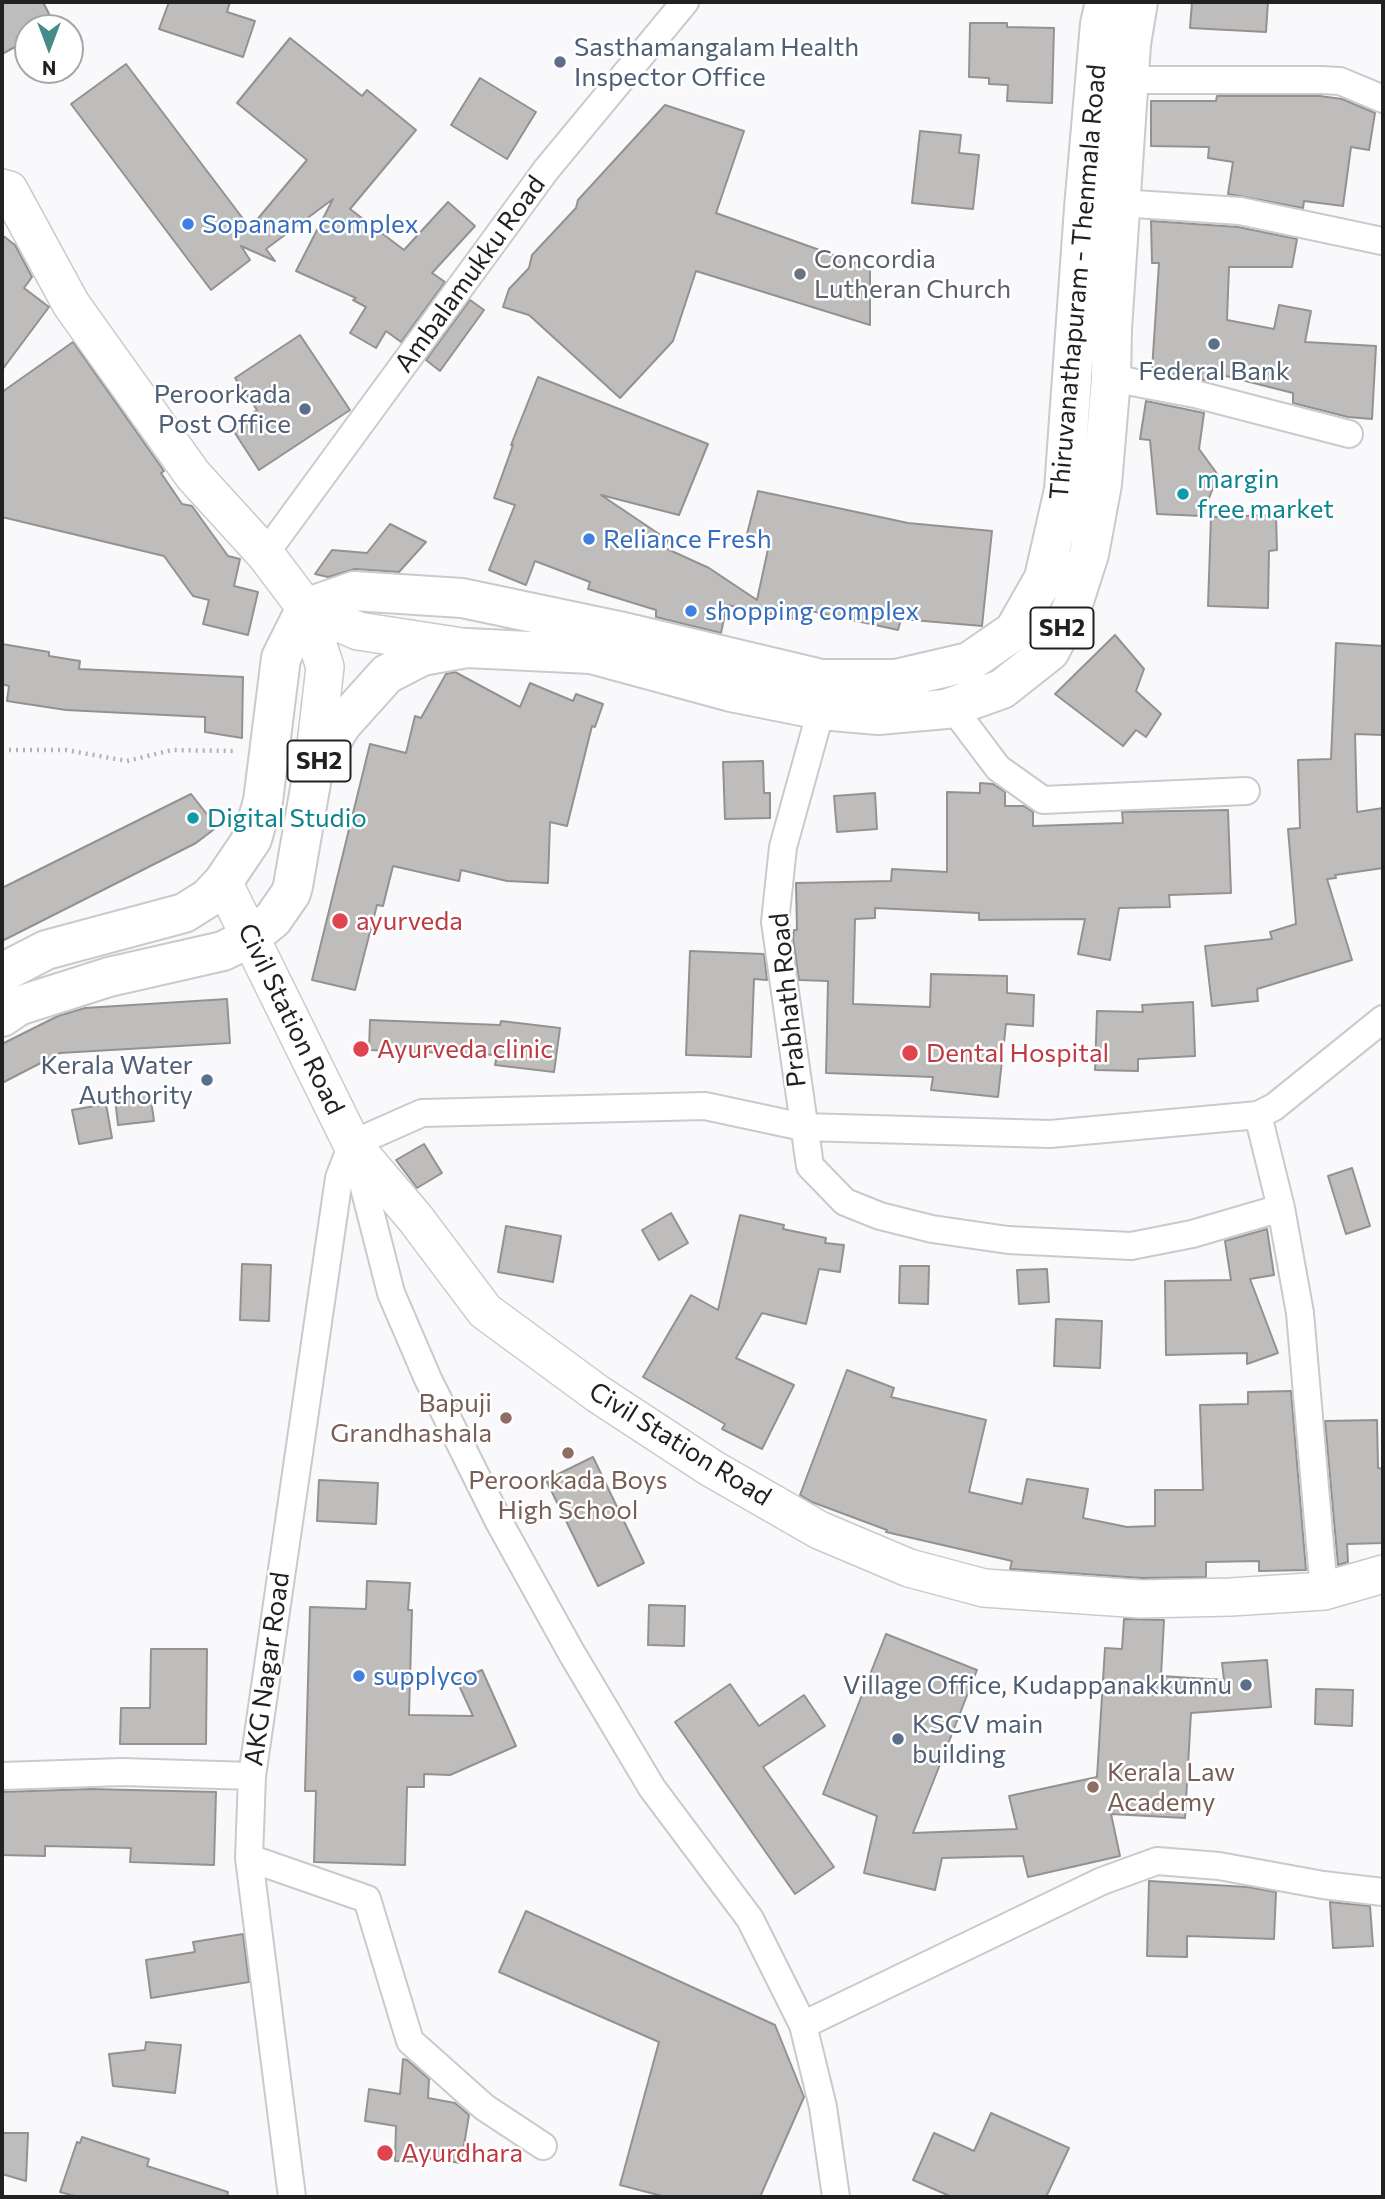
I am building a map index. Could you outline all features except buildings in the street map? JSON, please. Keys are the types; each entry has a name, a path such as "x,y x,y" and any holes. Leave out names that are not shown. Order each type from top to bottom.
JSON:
{"main road":[{"name":"Thiruvanathapuram - Thenmala Road","path":"306,608 355,591 462,598 619,631 731,676 821,679 896,679 969,662 1014,631 1044,578 1064,490 1093,328 1097,51 1105,2"},
{"name":"SH2","path":"2,1017 18,1006 109,977 223,951 251,937 273,919 291,893 313,771 342,724 387,674 422,656 467,648 591,654 731,676 821,710 878,715 952,706 1002,689 1050,651 1071,610 1089,554 1102,484 1111,378 1093,328 1121,203 1131,44 1138,2"},
{"path":"5,189 71,304 193,475 265,554 306,608 325,667 313,771"},
{"path":"306,608 358,631 467,648"},
{"path":"2,973 46,950 184,913 208,898 223,882 253,839 263,802 281,658 306,608"},
{"name":"Civil Station Road","path":"223,882 352,1144 415,1218 485,1311 598,1394 711,1468 819,1530 909,1568 984,1588 1141,1599 1324,1591 1383,1574"}],"street":[{"name":"Ambalamukku Road","path":"265,554 546,170 685,2"},
{"path":"1129,80 1330,80 1340,81 1383,99"},
{"path":"1121,203 1240,211 1382,241"},
{"path":"1111,378 1195,394 1349,435"},
{"path":"952,706 998,768 1043,800 1246,791"},
{"name":"Prabhath Road","path":"821,710 783,847 775,922 810,1166 845,1202 880,1216 932,1229 1008,1240 1131,1246 1192,1234 1281,1208"},
{"path":"836,2197 823,2106 803,2025 750,1919 652,1788 571,1652 499,1522 428,1379 391,1293 352,1144 422,1113 705,1106 803,1127 1050,1134 1258,1115 1274,1107 1383,1018"},
{"path":"1258,1115 1281,1208 1300,1313 1324,1591"},
{"name":"AKG Nagar Road","path":"292,2197 249,1858 252,1776 339,1178 352,1144"},
{"path":"2,1776 122,1772 252,1776"},
{"path":"249,1858 367,1899 410,2040 484,2106 543,2146"},
{"path":"803,2025 1102,1881 1157,1861 1219,1866 1323,1885 1383,1892"}],"path":[{"path":"9,750 66,750 127,761 172,750 270,752"}],"place":[{"name":"Sasthamangalam Health Inspector Office","path":"560,62"},
{"name":"Sopanam complex","path":"188,224"},
{"name":"Concordia Lutheran Church","path":"800,274"},
{"name":"Federal Bank","path":"1214,344"},
{"name":"Peroorkada Post Office","path":"305,409"},
{"name":"margin free market","path":"1183,494"},
{"name":"Reliance Fresh","path":"589,539"},
{"name":"shopping complex","path":"691,611"},
{"name":"Digital Studio","path":"193,818"},
{"name":"ayurveda","path":"340,921"},
{"name":"Ayurveda clinic","path":"361,1049"},
{"name":"Dental Hospital","path":"910,1053"},
{"name":"Kerala Water Authority","path":"207,1080"},
{"name":"Bapuji Grandhashala","path":"506,1418"},
{"name":"Peroorkada Boys High School","path":"568,1453"},
{"name":"supplyco","path":"359,1676"},
{"name":"Village Office, Kudappanakkunnu","path":"1246,1685"},
{"name":"KSCV main building","path":"898,1739"},
{"name":"Kerala Law Academy","path":"1093,1787"},
{"name":"Ayurdhara","path":"385,2153"}]}
